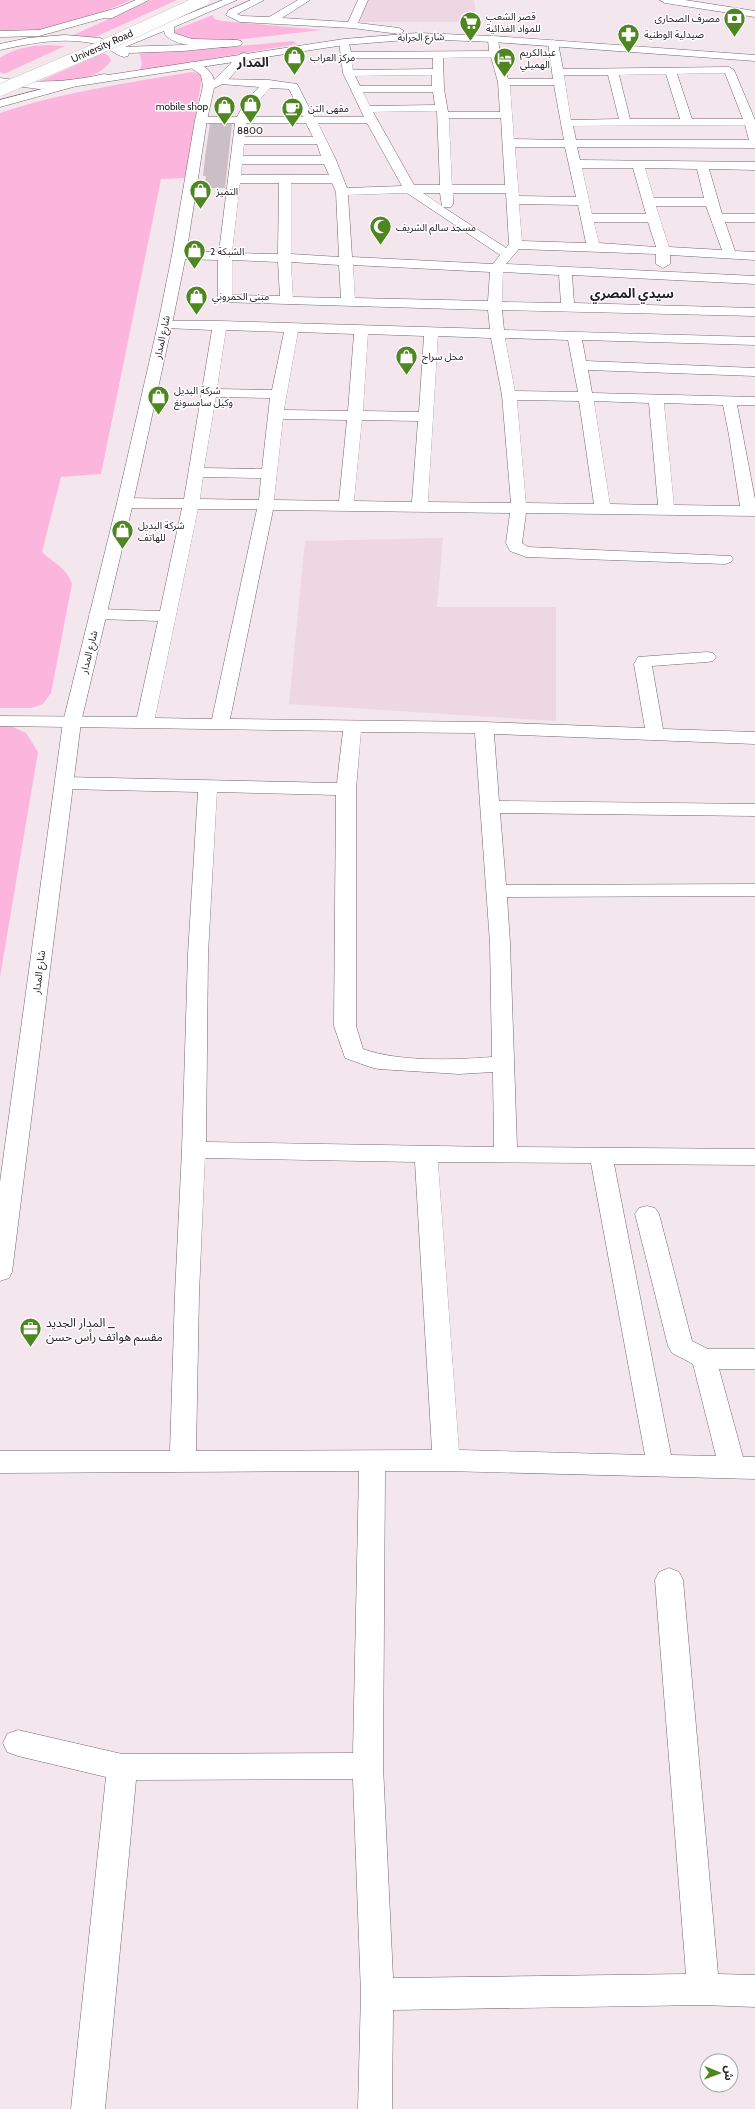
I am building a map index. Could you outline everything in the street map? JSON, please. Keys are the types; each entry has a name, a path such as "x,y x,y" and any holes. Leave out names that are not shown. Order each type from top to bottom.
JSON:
{"main road":[{"path":"42,39 69,32 144,0"},
{"name":"University Road","path":"0,81 106,38 186,0"},
{"name":"University Road","path":"0,90 97,49 203,0"},
{"path":"119,49 232,0"},
{"path":"259,0 233,12 231,15 240,19 352,25 399,31"},
{"path":"272,20 305,0"},
{"path":"352,25 363,0"},
{"path":"665,0 755,14"},
{"path":"0,34 39,32 63,28 122,10"},
{"path":"0,40 23,41 42,39 84,39 119,49 183,48 241,43 198,43 179,40 169,34 169,27"},
{"name":"شارع الجرابة","path":"306,37 399,31 461,33 755,52"},
{"name":"شارع الجرابة","path":"90,82 244,56 344,42 418,36 493,39 755,58"},
{"path":"288,39 304,43 303,46 298,49"},
{"path":"493,39 495,54 504,82 513,195 512,250 497,268 495,305 497,334 509,396 519,508 514,543 516,548 526,552 725,559"},
{"path":"0,47 23,41"},
{"path":"344,42 347,55 348,73 371,120 410,189 448,216 512,250 593,247 755,256"},
{"path":"553,43 566,123 593,247"},
{"path":"0,104 70,85 90,82 119,70 126,64 126,57 119,49"},
{"path":"438,54 438,89 442,111 448,216"},
{"path":"347,55 495,54"},
{"name":"شارع المدار","path":"0,1272 72,722 125,503 166,324 201,120 215,84 244,56"},
{"path":"724,56 750,122 755,140"},
{"path":"192,65 205,73 215,84 269,83 293,86 321,140 342,192 348,302"},
{"path":"504,82 613,71 729,70"},
{"path":"613,71 625,122"},
{"path":"671,71 687,122"},
{"path":"348,73 438,72"},
{"path":"0,81 33,86 70,85"},
{"path":"269,83 254,97 244,112 241,120 235,160 225,256 223,298 287,301 628,309 755,280"},
{"path":"356,89 438,89"},
{"path":"366,108 506,115"},
{"path":"201,120 371,120"},
{"path":"566,123 750,122"},
{"path":"238,140 321,140"},
{"path":"508,143 755,144"},
{"path":"235,160 330,160"},
{"path":"575,164 755,166"},
{"path":"638,165 663,250 663,276"},
{"path":"702,165 711,202 730,254"},
{"path":"233,179 337,179"},
{"path":"285,179 284,258 287,301"},
{"path":"342,192 447,189 583,201"},
{"path":"650,202 711,202"},
{"path":"587,218 654,218"},
{"path":"717,218 755,218"},
{"path":"179,255 284,258 663,276 697,294 755,312"},
{"path":"565,271 568,307"},
{"path":"624,274 628,309"},
{"path":"697,294 705,340"},
{"path":"166,324 755,341"},
{"path":"145,723 191,503 220,325"},
{"path":"220,724 266,504 278,394 292,327"},
{"path":"346,506 354,415 358,394 361,329"},
{"path":"420,507 431,331"},
{"path":"574,336 586,397 603,509"},
{"path":"580,365 755,372"},
{"path":"209,393 278,394"},
{"path":"509,396 755,401"},
{"path":"656,399 666,509"},
{"path":"125,503 752,511 749,474 743,435 729,400"},
{"path":"276,414 426,416"},
{"path":"195,472 269,474"},
{"path":"98,614 168,616"},
{"path":"654,735 643,664 644,661 707,657"},
{"path":"0,721 353,725 484,728 755,738"},
{"path":"353,725 346,789 344,1026 353,1053 378,1062 459,1067 503,1064"},
{"path":"484,728 500,943 506,1154"},
{"path":"64,783 346,789"},
{"path":"183,1461 187,1294 194,1150 198,954 208,787"},
{"path":"490,807 755,810"},
{"path":"495,891 755,890"},
{"path":"194,1150 755,1157"},
{"path":"426,1154 446,1460"},
{"path":"601,1156 660,1465"},
{"path":"647,1214 681,1346 704,1359 755,1359"},
{"path":"0,1462 446,1460 743,1468 704,1359"},
{"path":"372,1461 368,1766 377,1994 375,2109"},
{"path":"668,1580 703,1989"},
{"path":"18,1742 122,1767 368,1766"},
{"path":"88,2109 122,1767"},
{"path":"377,1994 703,1989 755,1991"}],"shaded area":[{"path":"0,0 131,0 101,13 49,29 15,32 0,30"},
{"path":"151,0 177,0 93,38 71,36"},
{"path":"364,0 474,0 477,22 360,22"},
{"path":"213,15 214,19 223,21 322,30 218,42 192,42 173,35 172,31"},
{"path":"293,41 297,44 139,71 142,64 139,52 175,52"},
{"path":"47,45 65,46 4,74 0,72 0,58 5,55 22,48"},
{"path":"103,53 109,56 111,61 97,73 88,77 69,81 40,81"},
{"path":"192,72 201,74 202,77 185,178 161,179 101,474 61,477 42,552 64,570 72,584 51,693 43,704 31,708 0,708 0,113 47,99 119,84"},
{"path":"443,538 437,607 556,607 556,721 289,704 305,541"},
{"path":"0,721 26,733 38,752 0,977"}],"building":[{"path":"210,124 232,124 225,188 204,188 206,176 203,176"}],"place":[{"name":"مصرف الصحارى","path":"735,38"},
{"name":"قصر الشعب للمواد الغذائية","path":"470,42"},
{"name":"صيدلية الوطنية","path":"628,54"},
{"name":"مركز العراب","path":"295,76"},
{"name":"عبدالكريم الهميلي","path":"505,78"},
{"name":"8800","path":"250,124"},
{"name":"mobile shop","path":"224,126"},
{"name":"مقهى التن","path":"293,128"},
{"name":"التميز","path":"201,210"},
{"name":"مسجد سالم الشريف","path":"381,246"},
{"name":"الشبكة 2","path":"195,270"},
{"name":"مبنى الحمروني","path":"196,316"},
{"name":"محل سراج","path":"407,376"},
{"name":"شركة البديل وكيل سامسونغ","path":"158,416"},
{"name":"شركة البديل للهاتف","path":"122,550"},
{"name":"المدار الجديد _ مقسم هواتف رأس حسن","path":"31,1348"}],"district":[{"name":"المدار","path":"253,62"},
{"name":"سيدي المصري","path":"632,293"}]}
